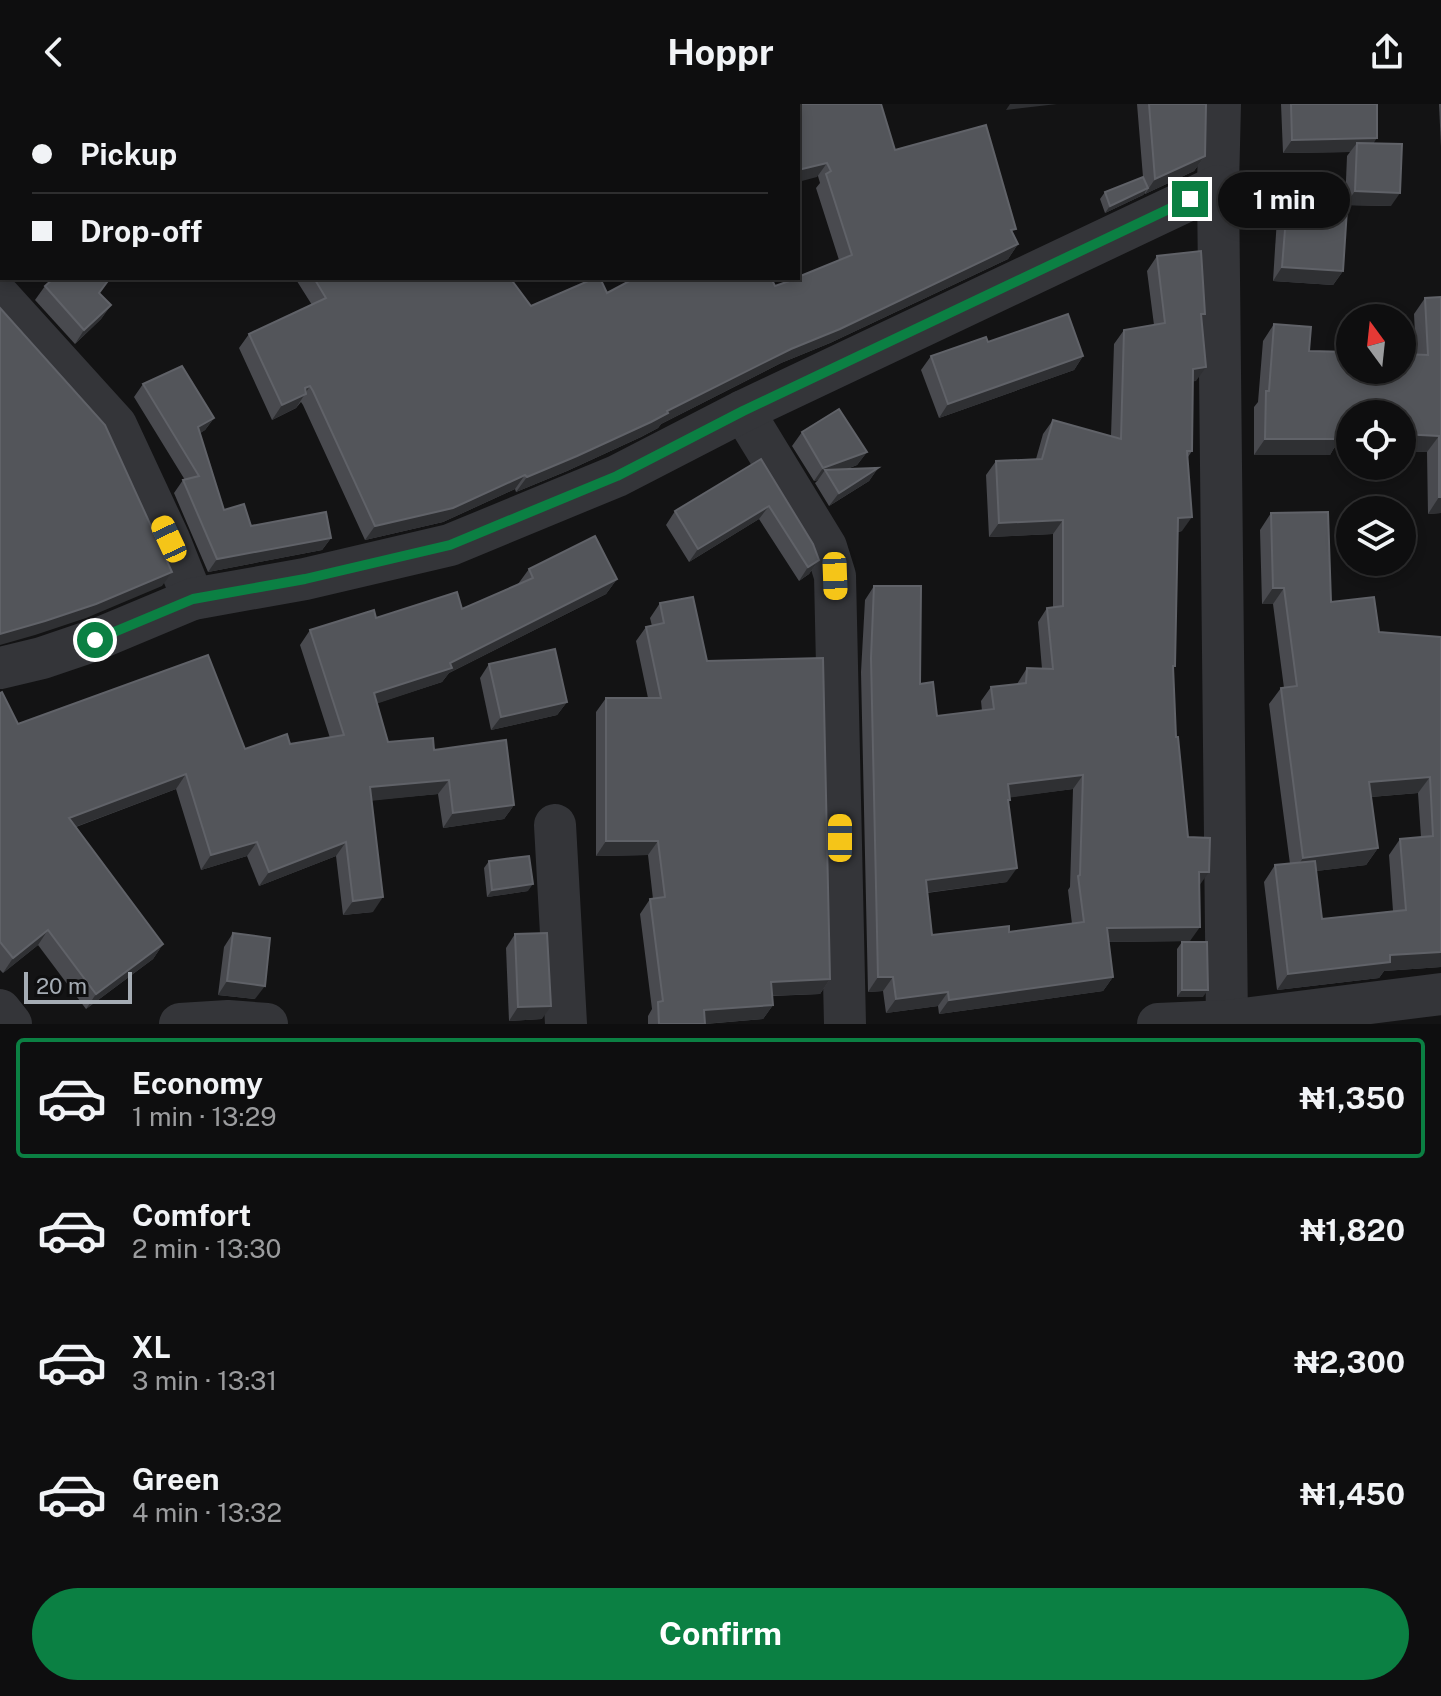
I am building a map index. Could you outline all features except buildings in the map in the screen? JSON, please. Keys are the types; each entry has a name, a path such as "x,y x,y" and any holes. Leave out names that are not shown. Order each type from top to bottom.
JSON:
{"street":[{"path":"1220,104 1218,186 1227,1023"},
{"path":"0,668 95,640 193,599 305,579 450,545 617,476 743,411 1218,186"},
{"path":"0,297 116,425 193,599"},
{"path":"743,411 826,547 835,576 845,1024"},
{"path":"555,825 566,1024"},
{"path":"1158,1024 1227,1023 1441,994"},
{"path":"0,1010 11,1024"},
{"path":"180,1024 228,1021 267,1024"}],"route":[{"path":"95,640 193,599 305,579 450,545 617,476 743,411 1190,199"}]}
